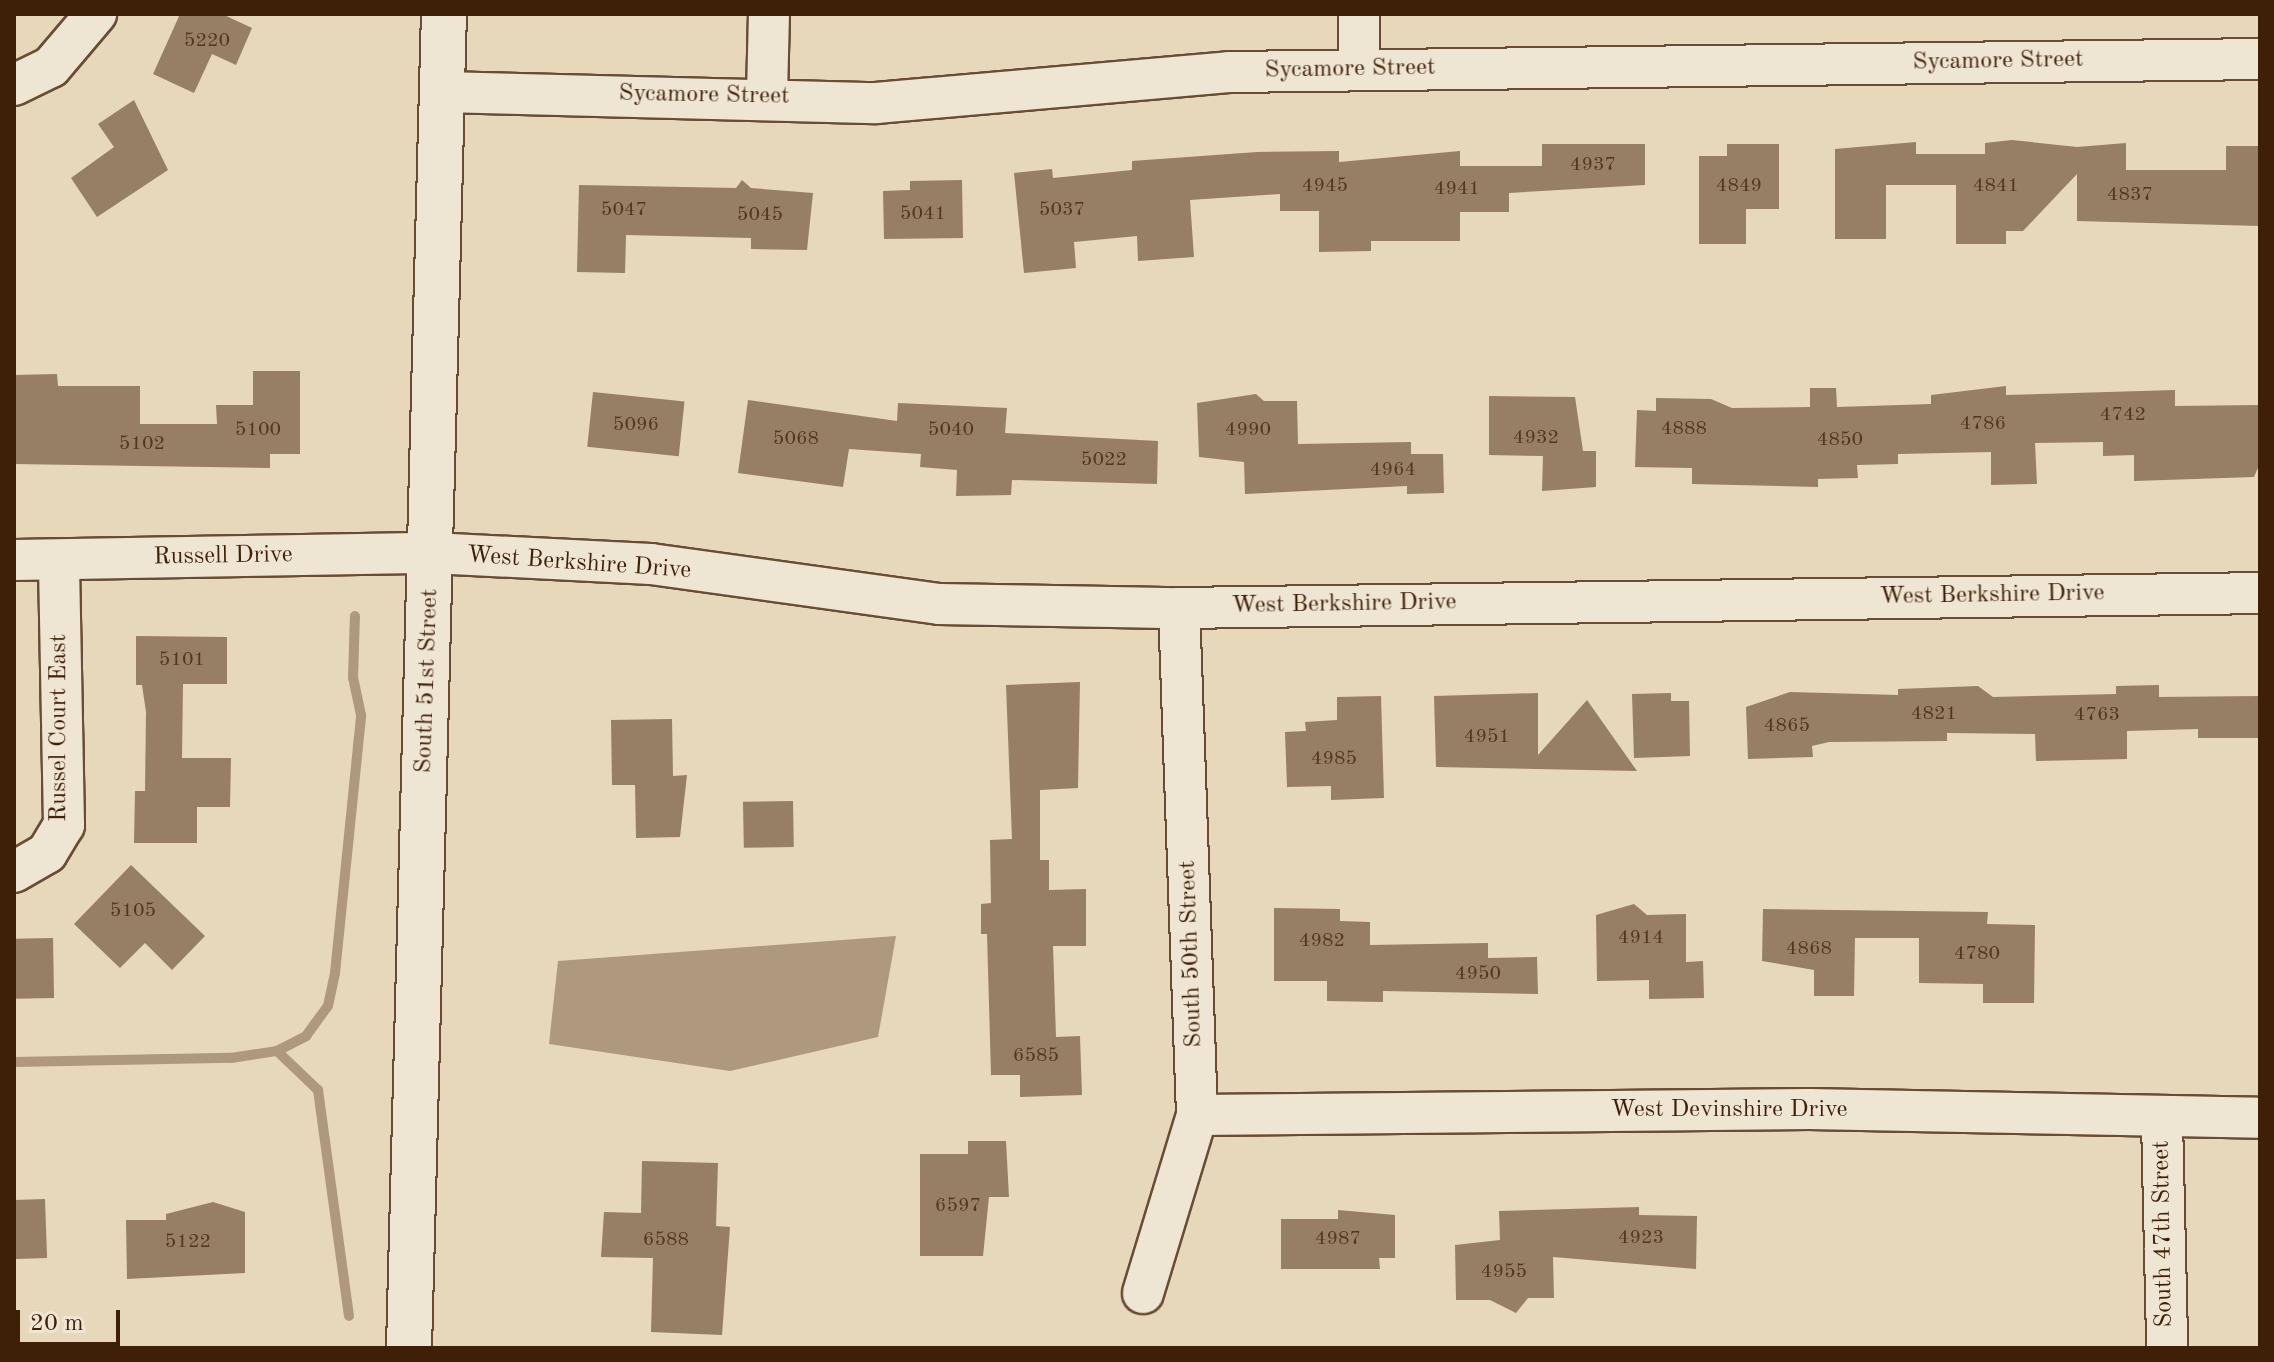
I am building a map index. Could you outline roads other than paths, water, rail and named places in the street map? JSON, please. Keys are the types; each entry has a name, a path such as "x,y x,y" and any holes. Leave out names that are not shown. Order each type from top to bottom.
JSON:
{"street":[{"path":"14,85 51,67 96,14"},
{"name":"South 51st Street","path":"409,1348 444,14"},
{"path":"767,95 769,14"},
{"path":"1359,14 1359,70"},
{"name":"Sycamore Street","path":"443,92 767,95 876,103 1229,72 2260,59"},
{"name":"Russell Drive","path":"14,560 432,553"},
{"name":"West Berkshire Drive","path":"432,553 651,564 939,604 1179,608 2260,593"},
{"name":"Russel Court East","path":"14,872 47,853 64,825 59,560"},
{"name":"South 50th Street","path":"1143,1293 1197,1115 1179,608"},
{"name":"West Devinshire Drive","path":"1197,1115 1809,1109 2162,1119 2260,1118"},
{"name":"South 47th Street","path":"2162,1119 2167,1348"}],"waterway":[{"path":"14,1062 231,1058 277,1051 306,1036 328,1006 335,973 361,715 353,678 355,616"},
{"path":"277,1051 318,1090 349,1316"}]}
